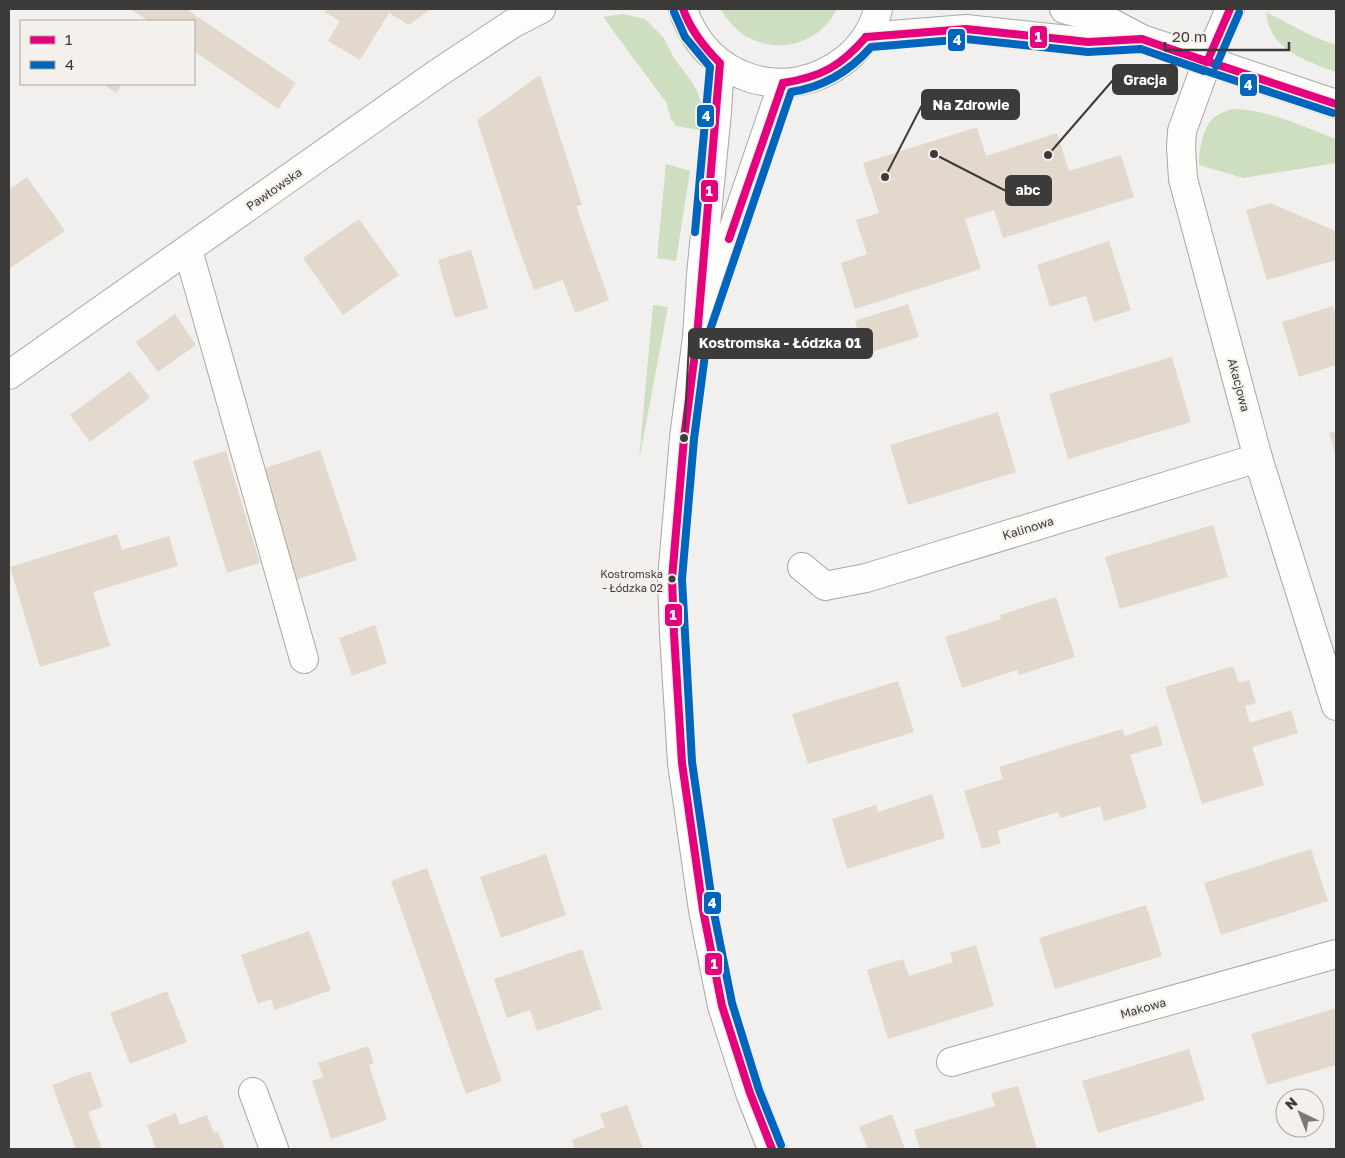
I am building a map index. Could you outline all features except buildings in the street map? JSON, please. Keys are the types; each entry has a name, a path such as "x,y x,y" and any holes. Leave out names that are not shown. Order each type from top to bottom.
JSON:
{"street":[{"path":"683,9 696,38 720,63 739,74 760,81 783,83 802,81 821,75 854,53 866,37 878,9"},
{"path":"1064,9 1110,22 1142,39 1336,104"},
{"name":"Akacjowa","path":"1230,9 1207,62 1182,131 1183,179 1258,458 1336,706"},
{"name":"Pawłowska","path":"9,375 522,13"},
{"path":"866,37 966,29 1088,42 1142,39"},
{"path":"720,63 697,337 684,438 672,579 682,763 703,910 722,1006 750,1093 772,1149"},
{"path":"697,337 783,83"},
{"path":"188,250 304,659"},
{"name":"Kalinowa","path":"802,567 825,586 866,578 1258,458"},
{"name":"Makowa","path":"951,1062 1336,954"},
{"path":"253,1092 274,1149"}],"green space":[{"path":"721,9 837,9 820,31 809,38 796,43 770,45 757,41 737,30"},
{"path":"1266,12 1312,36 1336,45 1336,72 1301,58 1282,45 1274,36"},
{"path":"623,14 645,19 664,38 674,58 698,93 701,104 699,130 676,126 671,119 666,102 603,17"},
{"path":"1232,109 1271,115 1336,139 1336,163 1243,178 1199,165 1202,140 1206,128 1217,115"},
{"path":"666,164 690,171 676,261 657,258"},
{"path":"653,305 668,307 639,460"}],"transit line":[{"name":"1","path":"683,9 698,38 720,63 697,337 684,438 672,579 682,763 703,910 722,1006 750,1093 772,1149"},
{"name":"1","path":"1207,62 1230,9"},
{"name":"4","path":"674,12 685,37 710,67 695,232"},
{"name":"4","path":"1216,66 1239,13"},
{"name":"1","path":"866,37 966,29 1088,42 1142,39 1207,62"},
{"name":"1","path":"783,83 808,77 829,69 848,56 866,37"},
{"name":"4","path":"781,1145 759,1090 732,1003 713,908 692,762 682,579 694,439 707,339 791,92 803,90 835,77 854,64 871,47 966,39 1088,52 1141,49 1204,71"},
{"name":"1","path":"1167,48 1336,104"},
{"name":"4","path":"1164,57 1333,113"},
{"name":"1","path":"729,239 783,83"}],"place":[{"name":"abc","path":"934,154"},
{"name":"Gracja","path":"1048,155"},
{"name":"Na Zdrowie","path":"885,177"},
{"name":"Kostromska - Łódzka 01","path":"684,438"},
{"name":"Kostromska - Łódzka 02","path":"672,579"}]}
